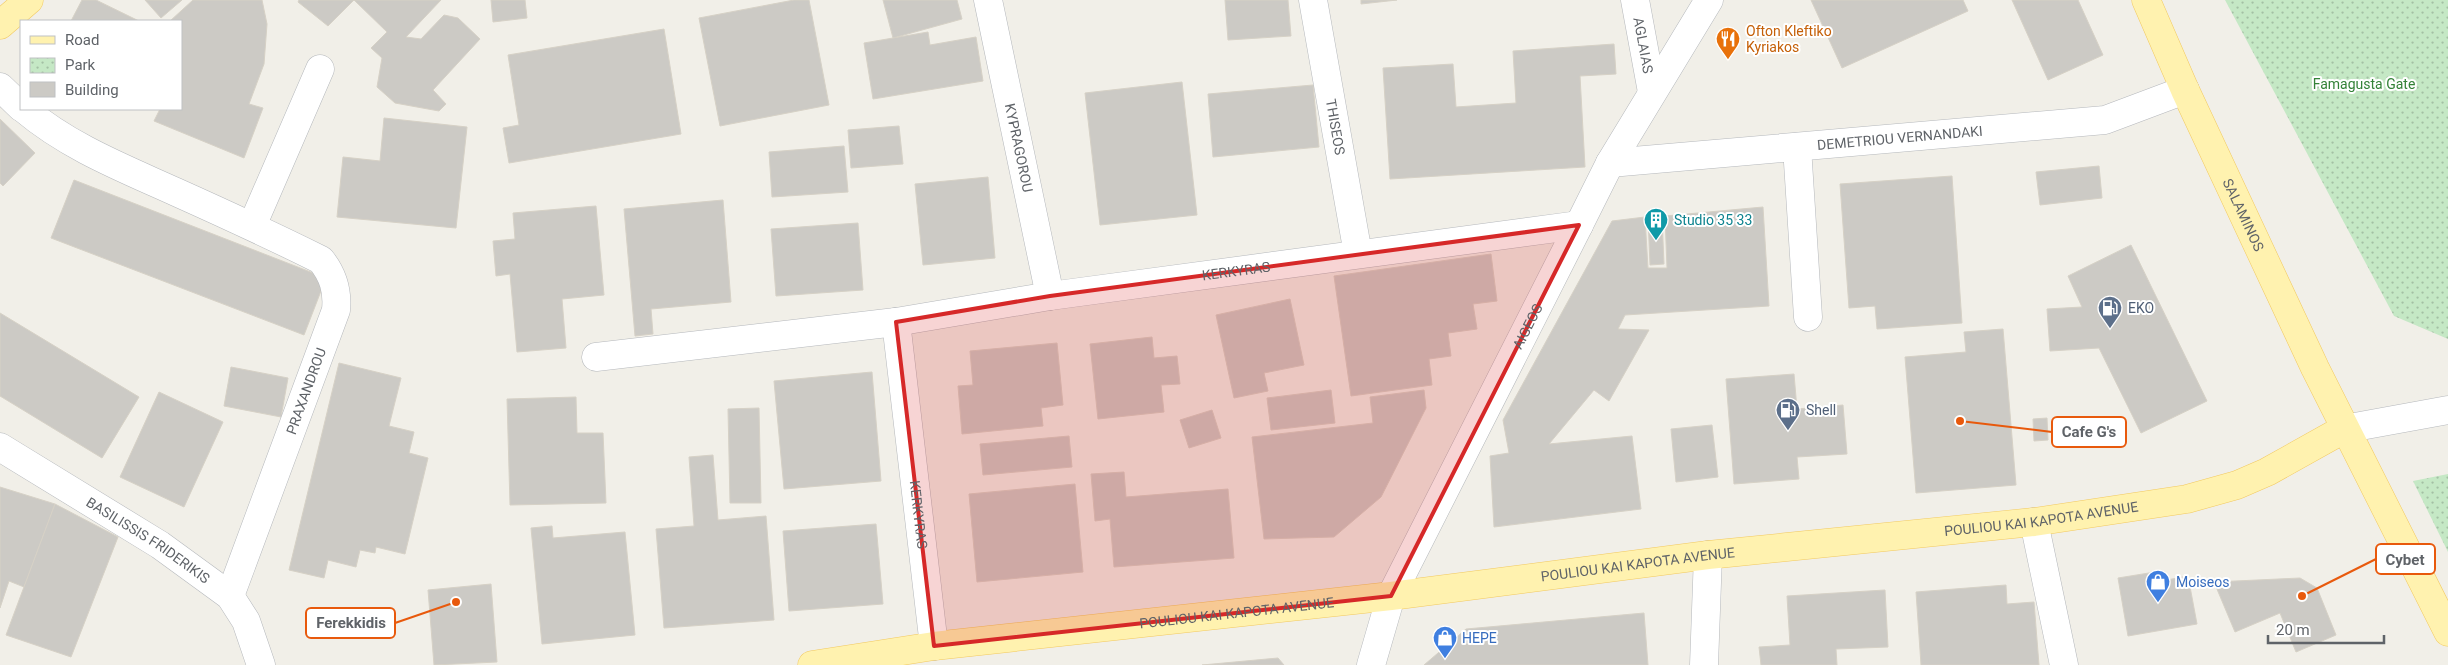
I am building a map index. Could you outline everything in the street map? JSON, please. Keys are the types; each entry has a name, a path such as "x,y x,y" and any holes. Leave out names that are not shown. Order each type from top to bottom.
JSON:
{"main road":[{"path":"0,26 29,0"},
{"name":"SALAMINOS","path":"2146,0 2185,90 2344,429 2448,632"},
{"name":"POULIOU KAI KAPOTA AVENUE","path":"812,665 934,646 1391,596 1708,555 2034,522 2187,499 2267,472 2344,429"}],"street":[{"name":"KYPRAGOROU","path":"988,0 1050,296"},
{"name":"THISEOS","path":"1313,0 1358,254"},
{"name":"AGLAIAS","path":"1635,0 1652,92"},
{"name":"AIGEOS","path":"1371,665 1391,596 1578,225 1610,163 1709,0"},
{"path":"252,226 320,68"},
{"name":"PRAXANDROU","path":"0,87 20,106"},
{"name":"DEMETRIOU VERNANDAKI","path":"1610,163 2105,120 2185,90"},
{"name":"PRAXANDROU","path":"24,110 39,122 87,153 252,226 321,260 336,286 338,300 336,310 230,596"},
{"path":"1796,147 1808,317"},
{"name":"KERKYRAS","path":"596,357 896,322 1050,296 1578,225"},
{"name":"KERKYRAS","path":"896,322 934,646"},
{"name":"POULIOU KAI KAPOTA AVENUE","path":"2344,429 2448,410"},
{"name":"BASILISSIS FRIDERIKIS","path":"0,447 160,545 230,596 246,621 261,665"},
{"path":"2034,522 2064,665"},
{"path":"1704,665 1708,555"}],"highlighted area":[{"path":"1579,225 1391,596 934,646 896,322 1050,296"}],"green space":[{"name":"Famagusta Gate","path":"2225,0 2448,0 2448,339 2394,316"},
{"path":"2448,474 2448,552 2413,481"}],"building":[{"path":"82,0 96,0 137,20 72,20"},
{"path":"145,0 182,0 161,18"},
{"path":"193,0 262,0 267,24 264,64 249,104 263,108 244,158 154,121 160,110 182,110 182,20 171,20"},
{"path":"299,0 354,0 328,26 298,2"},
{"path":"354,0 441,0 406,37 421,39 444,15 458,18 480,39 433,90 446,104 439,111 395,103 377,87 382,58 371,48 387,32"},
{"path":"491,0 525,0 527,18 493,22"},
{"path":"794,0 809,0 829,105 720,126 699,18"},
{"path":"883,0 957,0 962,19 893,38"},
{"path":"1225,0 1288,0 1291,36 1228,40"},
{"path":"1361,0 1397,0 1361,4"},
{"path":"1811,0 1963,0 1968,11 1842,68"},
{"path":"2012,0 2078,0 2103,55 2048,80"},
{"path":"664,29 681,134 509,163 503,128 519,125 508,55"},
{"path":"928,32 930,45 976,37 983,81 873,99 864,43"},
{"path":"1614,44 1616,74 1580,76 1585,167 1390,179 1383,68 1453,64 1456,107 1516,103 1513,51"},
{"path":"1182,82 1197,215 1100,225 1085,93"},
{"path":"1313,85 1319,147 1213,157 1208,94"},
{"path":"384,118 467,127 456,228 337,217 343,157 380,161"},
{"path":"0,119 35,153 3,186 0,183"},
{"path":"899,126 903,164 851,168 848,130"},
{"path":"844,146 848,192 772,197 769,152"},
{"path":"2099,166 2102,198 2040,205 2036,172"},
{"path":"1952,176 1962,323 1877,329 1875,306 1849,308 1840,184"},
{"path":"988,177 995,258 923,265 915,184"},
{"path":"74,180 326,278 304,335 51,238"},
{"path":"723,200 731,302 651,309 653,334 635,336 624,209"},
{"path":"596,206 604,295 562,299 566,348 517,352 510,274 496,276 493,241 515,239 513,213"},
{"path":"1763,207 1769,306 1625,315 1618,329 1649,330 1609,401 1594,390 1549,444 1632,436 1641,509 1494,527 1490,456 1509,453 1503,420 1612,221 1645,217 1648,268 1667,268 1665,216"},
{"name":"Studio 35 33","path":"1648,217 1662,217 1664,264 1650,265"},
{"path":"858,223 863,290 776,296 771,229"},
{"name":"EKO","path":"2131,245 2207,401 2141,433 2099,348 2050,351 2047,309 2082,307 2068,276"},
{"path":"1491,254 1497,301 1473,304 1477,329 1448,333 1451,356 1429,359 1432,385 1351,396 1334,276"},
{"path":"1290,299 1304,365 1264,373 1268,391 1234,398 1216,315"},
{"path":"0,313 139,397 102,458 0,396"},
{"path":"2003,329 2016,485 1916,493 1905,357 1966,352 1964,332"},
{"path":"1152,337 1154,358 1177,356 1180,384 1161,385 1164,412 1098,419 1090,344"},
{"path":"1057,343 1063,405 1041,408 1043,426 962,434 958,386 973,385 970,351"},
{"path":"339,363 401,378 389,426 414,432 409,453 428,458 405,554 376,547 375,553 360,550 356,567 328,560 324,578 289,570"},
{"path":"231,367 288,378 281,417 224,406"},
{"path":"872,372 881,481 784,489 774,381"},
{"name":"Shell","path":"1794,374 1797,409 1843,405 1847,454 1797,457 1799,479 1734,484 1726,379"},
{"path":"1331,390 1335,423 1271,430 1267,398"},
{"path":"1424,390 1426,408 1381,497 1334,537 1264,539 1252,437 1373,423 1370,397"},
{"path":"159,392 223,422 184,507 120,477"},
{"path":"576,397 577,433 603,433 606,503 510,505 507,399"},
{"path":"759,408 761,503 730,503 728,409"},
{"path":"1212,410 1221,438 1189,448 1180,420"},
{"path":"2047,418 2048,440 2034,441 2033,419"},
{"path":"1712,425 1718,477 1676,482 1671,429"},
{"path":"1069,436 1072,467 983,475 980,444"},
{"path":"713,455 718,520 766,516 774,620 664,628 656,529 694,526 689,457"},
{"path":"1124,472 1126,497 1228,489 1234,558 1114,567 1110,519 1095,521 1091,474"},
{"path":"1075,484 1083,572 977,582 969,494"},
{"path":"0,487 55,504 24,587 9,581 0,608"},
{"path":"55,504 118,537 71,657 6,635"},
{"path":"876,524 883,604 789,611 783,531"},
{"path":"552,526 553,538 625,532 635,635 542,644 531,528"},
{"name":"Moiseos","path":"2155,572 2156,582 2188,576 2197,624 2128,636 2118,578"},
{"path":"2300,578 2317,588 2336,635 2296,652 2280,613 2235,632 2214,582"},
{"path":"491,584 497,662 434,665 428,590"},
{"path":"2006,585 2007,604 2034,602 2039,665 1921,665 1916,592"},
{"path":"1885,590 1888,647 1836,649 1837,665 1761,665 1759,647 1790,645 1787,596"},
{"path":"1644,613 1648,665 1424,665 1466,629"},
{"path":"1278,658 1284,665 1202,665"}],"place":[{"name":"Ofton Kleftiko Kyriakos","path":"1728,60"},
{"name":"Studio 35 33","path":"1656,241"},
{"name":"EKO","path":"2110,329"},
{"name":"Cafe G's","path":"1960,421"},
{"name":"Shell","path":"1788,431"},
{"name":"Cybet","path":"2302,596"},
{"name":"Ferekkidis","path":"456,602"},
{"name":"Moiseos","path":"2158,603"},
{"name":"HEPE","path":"1445,659"}]}
